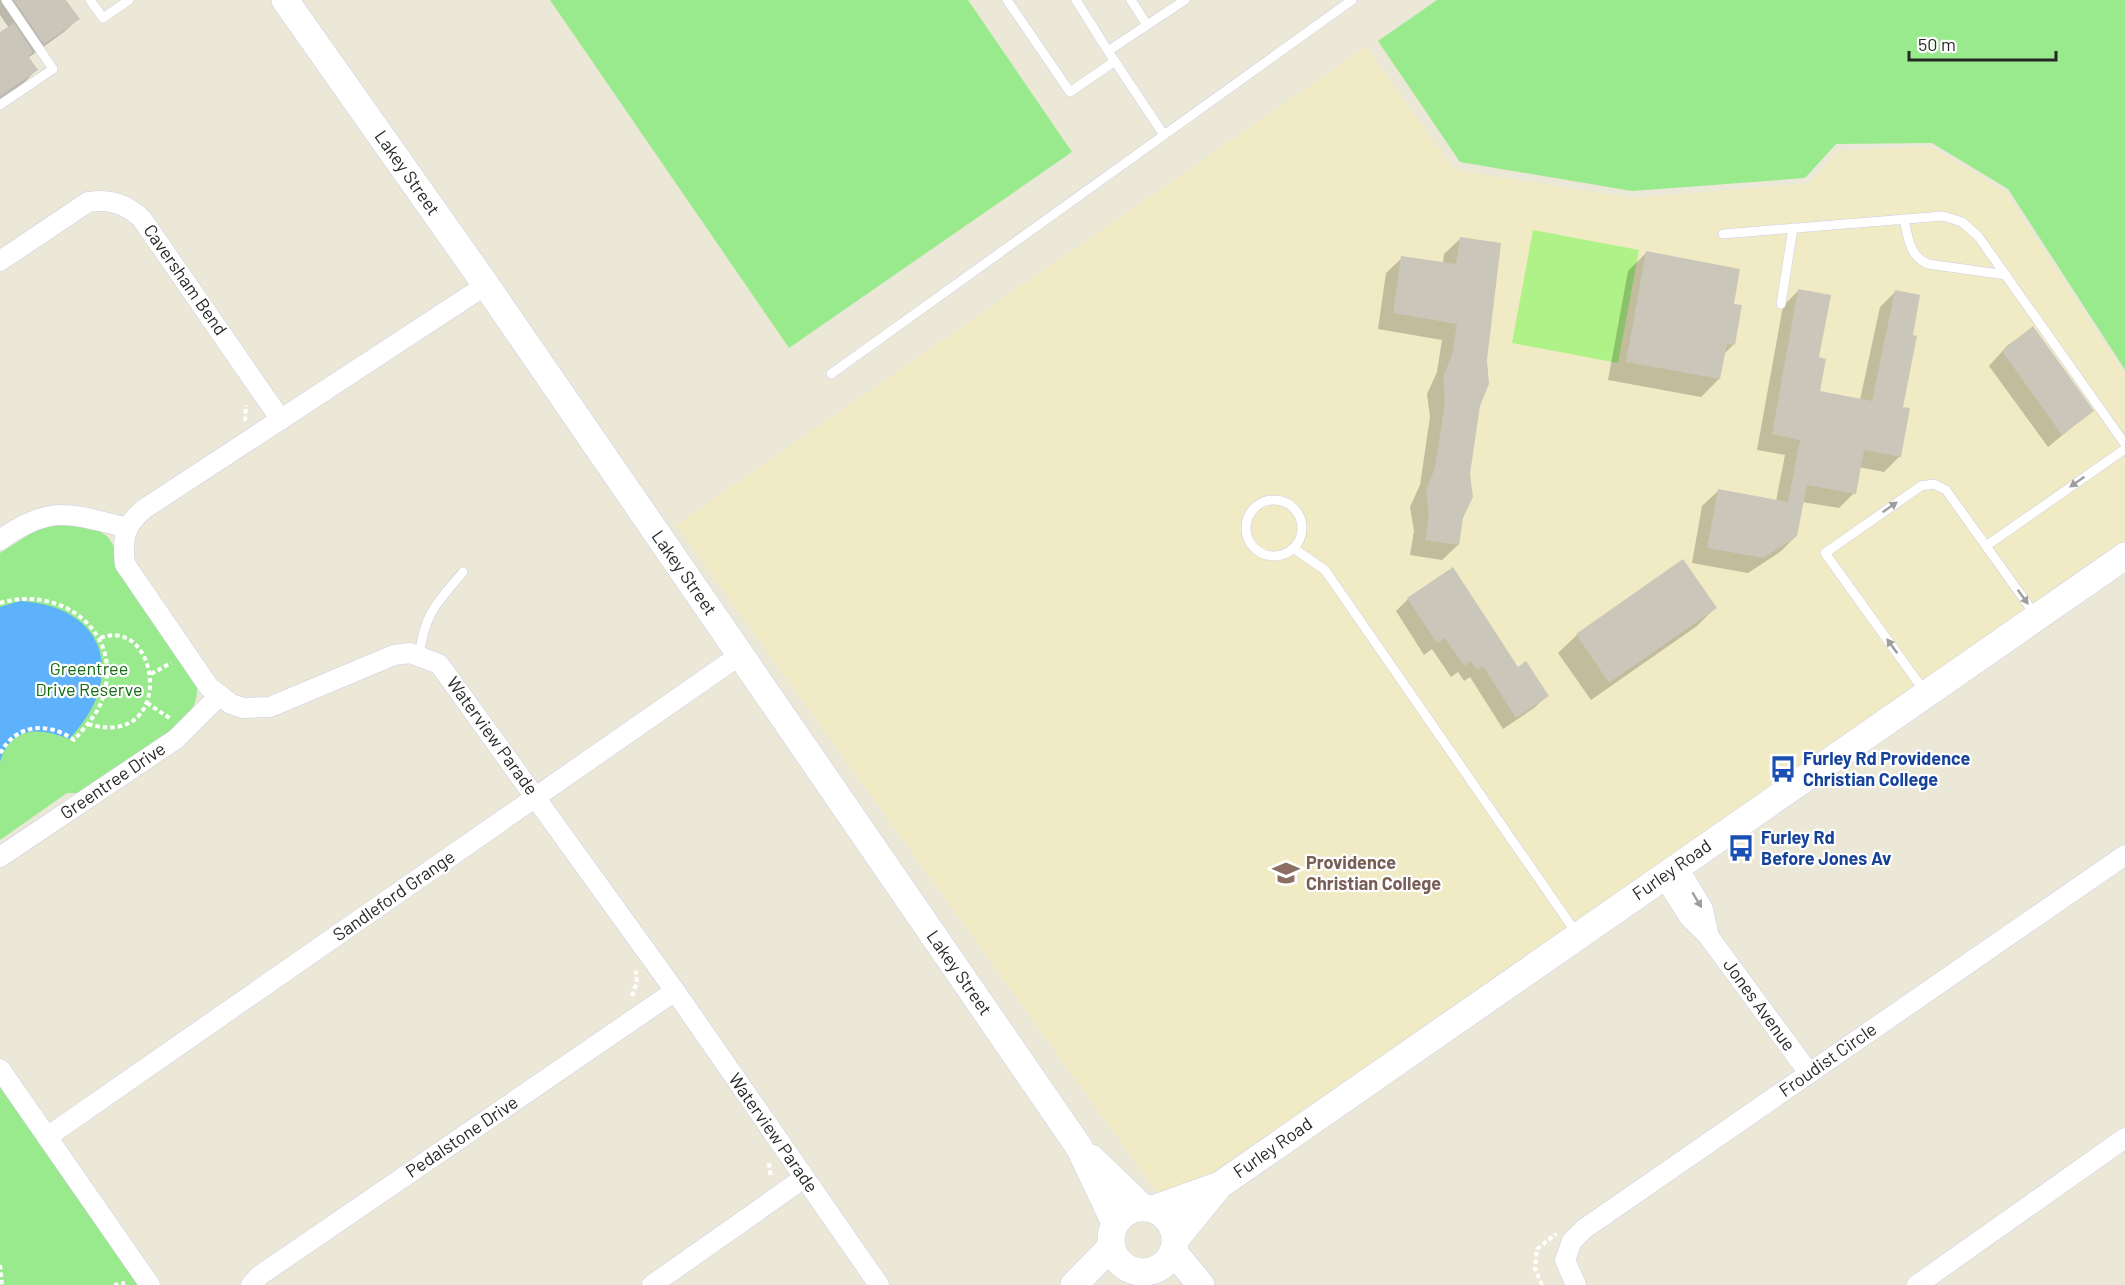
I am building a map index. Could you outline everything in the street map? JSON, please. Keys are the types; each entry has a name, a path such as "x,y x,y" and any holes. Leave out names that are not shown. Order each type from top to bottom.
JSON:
{"street":[{"name":"Lakey Street","path":"285,0 486,285 1080,1147 1148,1208 1169,1221 1158,1258"},
{"name":"Caversham Bend","path":"0,261 88,202 105,200 127,207 142,219 281,420"},
{"path":"419,655 410,653 394,655 270,707 243,708 218,697 209,687 126,564 122,543 134,518 144,509 486,285"},
{"path":"0,540 22,525 39,517 57,513 128,528"},
{"name":"Furley Road","path":"1087,1285 1158,1258 1220,1185 2125,556"},
{"name":"Waterview Parade","path":"419,655 439,664 455,682 675,991 879,1285"},
{"name":"Sandleford Grange","path":"47,1137 740,655"},
{"name":"Greentree Drive","path":"0,857 176,739 218,697"},
{"name":"Froudist Circle","path":"1576,1285 1565,1260 1572,1241 1584,1229 2125,855"},
{"name":"Jones Avenue","path":"1670,871 1703,909 1709,937 1809,1073"},
{"name":"Pedalstone Drive","path":"251,1285 259,1276 675,991"},
{"path":"0,1069 150,1285"},
{"path":"1917,1285 2125,1138"},
{"name":"Lakey Street","path":"1080,1147 1113,1235 1120,1264 1158,1258 1201,1285"},
{"path":"652,1285 804,1178"},
{"name":"Furley Road","path":"1148,1208 1220,1185"},
{"path":"1074,1285 1113,1235 1122,1215 1148,1208"},
{"name":"Lakey Street","path":"1158,1258 1176,1285"}],"lane":[{"path":"0,105 53,69 6,0"},
{"path":"90,0 103,18 129,0"},
{"path":"1007,0 1070,92 1114,61"},
{"path":"1076,0 1164,135"},
{"path":"1131,0 1147,25"},
{"path":"1108,51 1185,0"},
{"path":"831,374 1352,0"},
{"path":"1723,234 1943,216 1962,222 1978,236 2125,446 1986,546"},
{"path":"1904,219 1910,245 1917,259 1928,264 2006,275"},
{"path":"1781,304 1793,228"},
{"path":"1926,694 1825,553 1921,486 1934,484 1946,490 2037,617"},
{"path":"1275,500 1293,507 1302,524 1302,533 1293,548 1277,556 1260,553 1253,547 1248,539 1247,520 1258,505 1275,500"},
{"path":"1293,548 1325,570 1578,935"},
{"path":"419,655 424,625 431,610 463,572"}],"path":[{"path":"239,429 244,423 246,399"},
{"path":"0,603 29,597 54,601 77,614 98,639 106,668 106,683 100,705 74,740 61,731 51,728 24,730 14,735 0,754"},
{"path":"88,724 108,728 130,722 147,703 152,682 149,663 139,648 124,638 105,636 98,639"},
{"path":"147,703 178,724"},
{"path":"628,999 633,994 637,982 636,967"},
{"path":"1542,1285 1535,1269 1537,1249 1552,1235 1564,1232"},
{"path":"0,1265 2,1285"}],"shaded area":[{"name":"Providence Christian College","path":"1366,47 1454,170 1631,198 1810,183 1837,151 1929,146 2005,191 2125,375 2125,540 1166,1205 676,525"}],"green space":[{"path":"550,0 968,0 1072,152 789,348"},
{"path":"1437,0 2125,0 2125,370 2008,189 1932,143 1836,144 1805,178 1632,191 1460,162 1378,41"},
{"path":"1533,230 1639,250 1618,363 1512,343"},
{"name":"Greentree Drive Reserve","path":"63,524 90,528 108,537 197,685 196,700 184,722 80,793 67,793 0,840 0,553 41,527"},
{"path":"0,1082 141,1285 0,1285"}],"water":[{"path":"20,601 50,606 73,616 89,631 99,650 102,671 98,693 87,716 69,739 47,732 27,732 11,742 0,762 0,607"}],"building":[{"path":"14,0 66,0 80,19 44,44"},
{"path":"14,23 33,52 28,56 38,70 0,96 0,32"},
{"path":"1460,237 1501,243 1487,360 1489,384 1480,406 1470,474 1473,497 1463,518 1459,545 1425,540 1429,514 1426,491 1435,468 1445,401 1443,377 1452,355 1457,324 1393,313 1401,256 1456,264"},
{"path":"1646,251 1740,269 1734,304 1742,305 1735,345 1727,344 1720,379 1626,362"},
{"path":"1798,289 1831,295 1819,357 1826,359 1820,391 1872,401 1895,290 1920,295 1913,335 1917,336 1903,407 1910,408 1901,457 1864,450 1856,494 1807,485 1797,536 1764,558 1707,548 1718,489 1788,502 1800,440 1772,434"},
{"path":"2033,326 2094,411 2062,435 2002,351"},
{"path":"1683,559 1717,608 1609,683 1576,634"},
{"path":"1453,567 1518,667 1526,661 1549,696 1516,718 1483,666 1477,670 1471,661 1464,666 1445,638 1437,643 1407,598"}],"place":[{"name":"Furley Rd Providence Christian College","path":"1783,769"},
{"name":"Furley Rd Before Jones Av","path":"1741,848"},
{"name":"Providence Christian College","path":"1286,873"}]}
